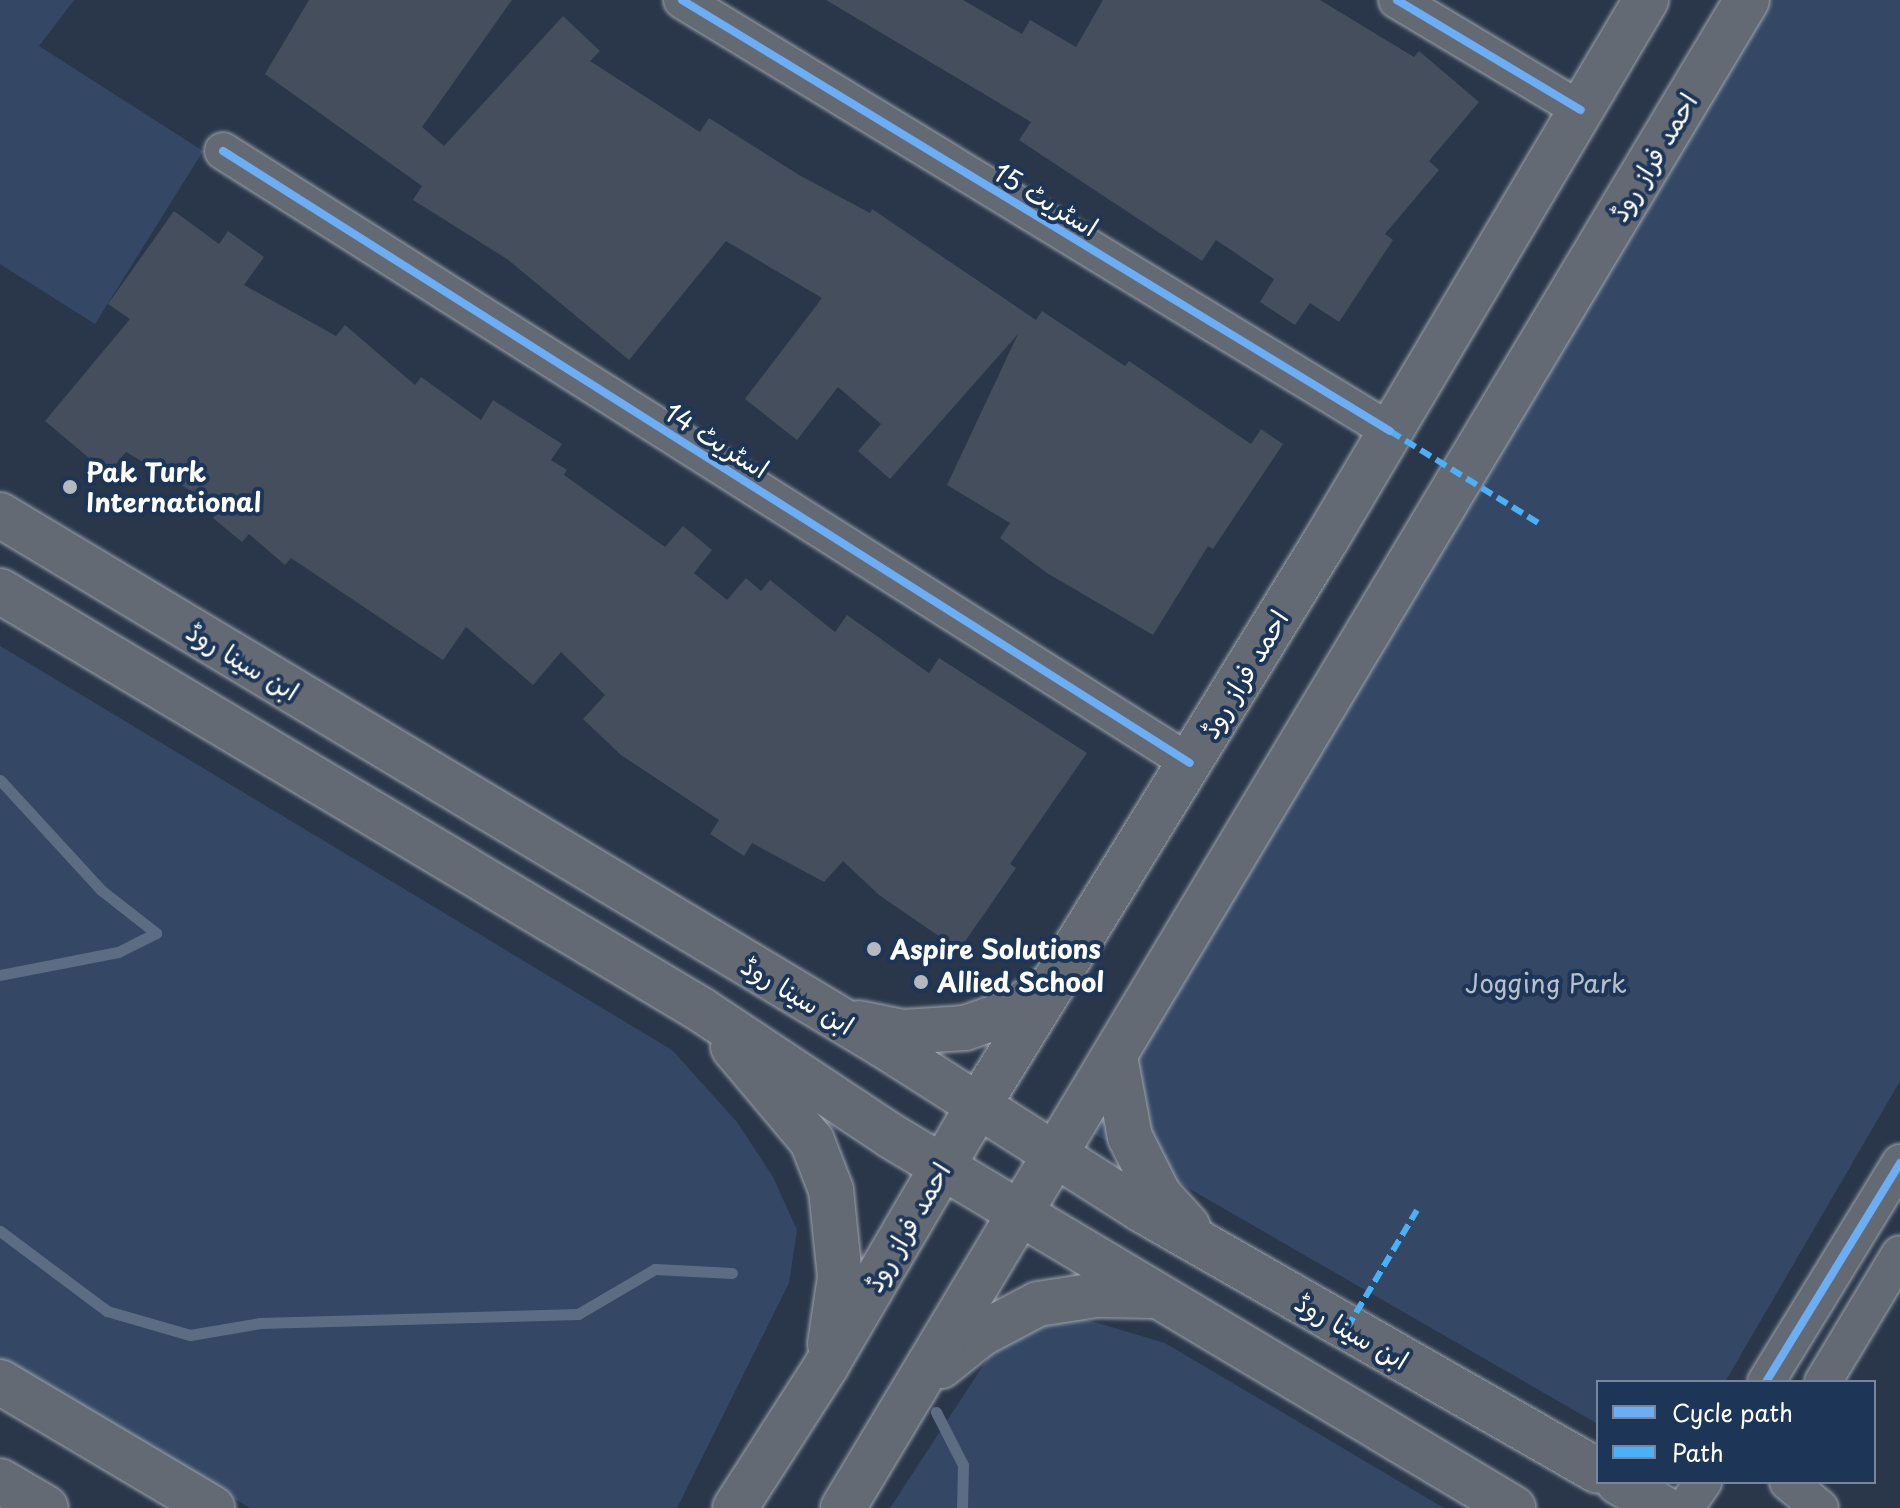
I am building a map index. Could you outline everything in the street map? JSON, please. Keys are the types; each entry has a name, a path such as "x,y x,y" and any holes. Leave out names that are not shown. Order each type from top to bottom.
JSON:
{"main road":[{"name":"احمد فراز روڈ","path":"735,1508 826,1366 978,1106 1190,763 1646,0"},
{"name":"احمد فراز روڈ","path":"843,1508 1747,0"},
{"name":"ابن سینا روڈ","path":"0,515 837,1019 1209,1248 1596,1470"},
{"path":"0,591 700,1009 942,1166 1513,1508"},
{"path":"837,1019 903,1032 965,1028 1011,1012 1053,984"},
{"path":"700,1009 812,1141 831,1190 840,1277 826,1366"},
{"path":"1115,1057 1121,1101 1143,1165 1159,1195 1209,1248"},
{"path":"919,1385 981,1334 1038,1304 1096,1295 1159,1296"},
{"path":"1354,1414 1388,1351"},
{"path":"0,1382 212,1508"},
{"path":"0,1481 46,1508"},
{"path":"1621,1484 1663,1508"}],"street":[{"name":"اسٹریٹ 15","path":"682,0 1390,431"},
{"path":"1397,0 1581,110"},
{"name":"اسٹریٹ 14","path":"223,151 1190,763"},
{"path":"1767,1380 1900,1163"},
{"path":"1824,1380 1900,1254"},
{"path":"1685,1508 1702,1484"},
{"path":"1790,1484 1820,1508"}],"green space":[{"path":"0,0 74,0 39,46 203,151 95,324 0,264"},
{"name":"Jogging Park","path":"1725,0 1900,0 1900,1081 1726,1380 1596,1380 1596,1423 1056,1112"},
{"path":"0,646 672,1050 737,1122 773,1177 797,1230 789,1283 677,1508 250,1508 0,1360"},
{"path":"1064,1313 1165,1343 1444,1508 890,1508 992,1352"}],"building":[{"path":"309,0 512,0 422,127 444,146 563,16 600,51 590,61 700,132 709,118 799,175 870,213 872,209 1036,320 1042,311 1125,366 1129,361 1251,444 1261,429 1283,444 1213,549 1208,546 1153,635 1047,573 1000,538 1010,523 947,485 1018,334 890,479 858,451 881,424 838,387 797,440 745,399 822,298 726,241 629,360 507,259 413,200 422,186 265,74"},
{"path":"826,0 963,0 1022,34 1030,20 1076,47 1103,0 1320,0 1414,57 1419,51 1479,102 1429,161 1439,170 1385,234 1393,240 1339,322 1310,303 1295,325 1260,302 1274,279 1216,240 1202,261 1019,140 1031,122"},
{"path":"174,211 219,244 228,231 264,257 244,285 336,336 345,325 415,385 421,377 481,420 493,400 562,444 551,460 567,470 564,475 665,547 683,526 712,550 694,573 727,600 746,578 761,591 770,580 835,632 847,615 929,673 939,658 1087,753 1010,864 1016,868 959,950 879,895 843,861 824,882 752,843 744,856 710,834 719,820 621,755 583,719 605,695 561,652 533,685 466,627 443,660 291,558 285,565 249,534 242,542 213,518 221,509 126,452 108,474 45,421 130,319 108,304"}],"waterway":[{"path":"0,780 101,890 156,933 118,952 0,975"},
{"path":"0,1231 107,1311 190,1335 260,1323 578,1314 655,1269 732,1273"},
{"path":"936,1412 963,1465 962,1508"}],"marked path":[{"path":"1390,431 1543,526"},
{"path":"1347,1328 1417,1210"}],"cycle path":[{"path":"682,0 1390,431"},
{"path":"1397,0 1581,110"},
{"path":"223,151 1190,763"},
{"path":"1767,1380 1900,1163"}],"place":[{"name":"Pak Turk International","path":"70,487"},
{"name":"Aspire Solutions","path":"874,949"},
{"name":"Allied School","path":"921,982"}]}
